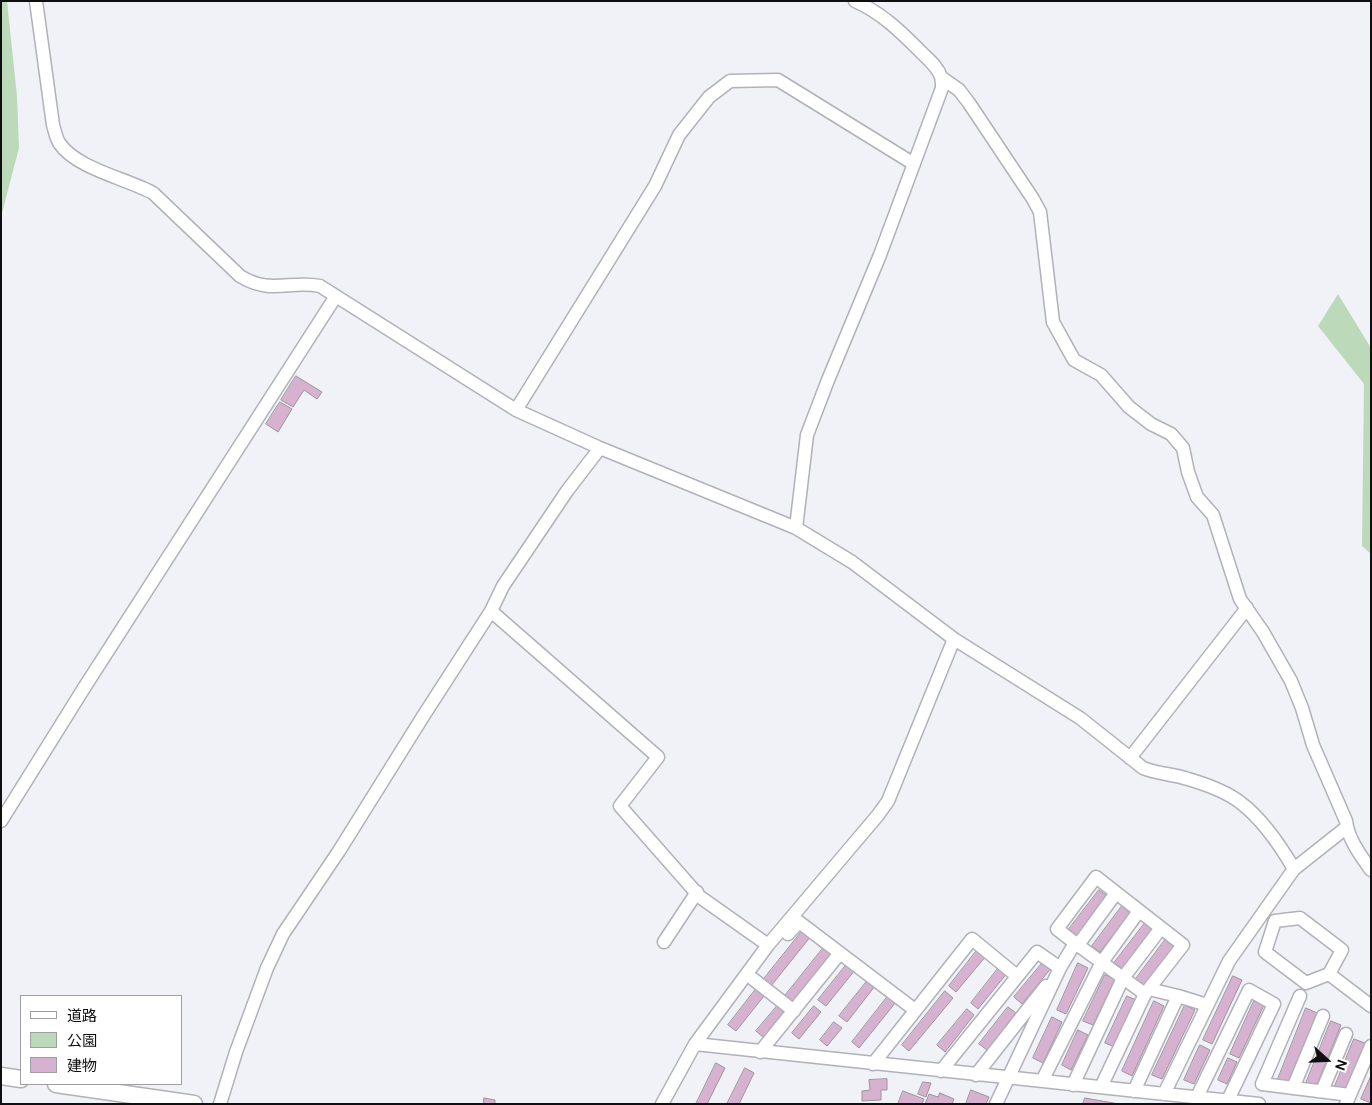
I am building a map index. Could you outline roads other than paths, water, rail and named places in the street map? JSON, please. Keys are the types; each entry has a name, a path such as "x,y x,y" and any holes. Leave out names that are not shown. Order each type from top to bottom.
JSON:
{"main road":[{"path":"1,1076 20,1079"},
{"path":"63,1085 194,1104"}],"street":[{"path":"36,1 53,126 59,143 70,156 153,193 240,276 258,285 311,284 320,286 516,410 600,448 796,528 852,562 954,639 1080,718 1143,768 1155,773 1186,778 1213,788 1239,802 1256,817 1294,869"},
{"path":"855,1 870,8 891,23 936,68 942,78 959,90 1033,199 1040,212 1053,322 1074,360 1101,375 1129,406 1151,424 1171,434 1183,448 1188,472 1198,497 1212,514 1240,599 1263,632 1291,681 1314,745 1346,821 1346,827 1358,852 1371,870"},
{"path":"796,528 807,435 880,255 942,88 942,78"},
{"path":"516,410 655,186 680,135 709,97 730,81 778,80 914,164"},
{"path":"1,821 336,296"},
{"path":"220,1104 236,1052 267,968 283,934 339,851 491,611 503,586 567,490 600,448"},
{"path":"1130,758 1247,608"},
{"path":"491,611 658,757 620,806 700,897 768,945"},
{"path":"662,1104 695,1044 768,945 888,801 954,639"},
{"path":"1164,1094 1229,962 1294,869 1346,827"},
{"path":"1101,1087 1147,992 1183,945 1096,877 1057,929 1123,978 1147,992 1178,996 1207,1005"},
{"path":"664,942 696,892"},
{"path":"976,1075 1116,893"},
{"path":"1042,1082 1102,962 1139,911"},
{"path":"1300,918 1342,950 1329,974 1306,983 1265,952 1275,920 1300,918"},
{"path":"716,1031 765,962 799,922 915,1010"},
{"path":"1073,1085 1123,978 1161,928"},
{"path":"872,1064 972,939 1018,976"},
{"path":"941,1071 1037,952 1060,968"},
{"path":"760,1052 840,953"},
{"path":"996,1104 1060,968"},
{"path":"1329,974 1371,1006"},
{"path":"753,978 794,1011"},
{"path":"1197,1097 1249,990 1274,1004 1228,1100"},
{"path":"1134,1091 1178,996"},
{"path":"1300,996 1262,1084 1322,1091 1348,1099 1371,1046"},
{"path":"1293,1088 1323,1016"},
{"path":"1322,1091 1346,1034"},
{"path":"695,1044 1253,1103"}]}
